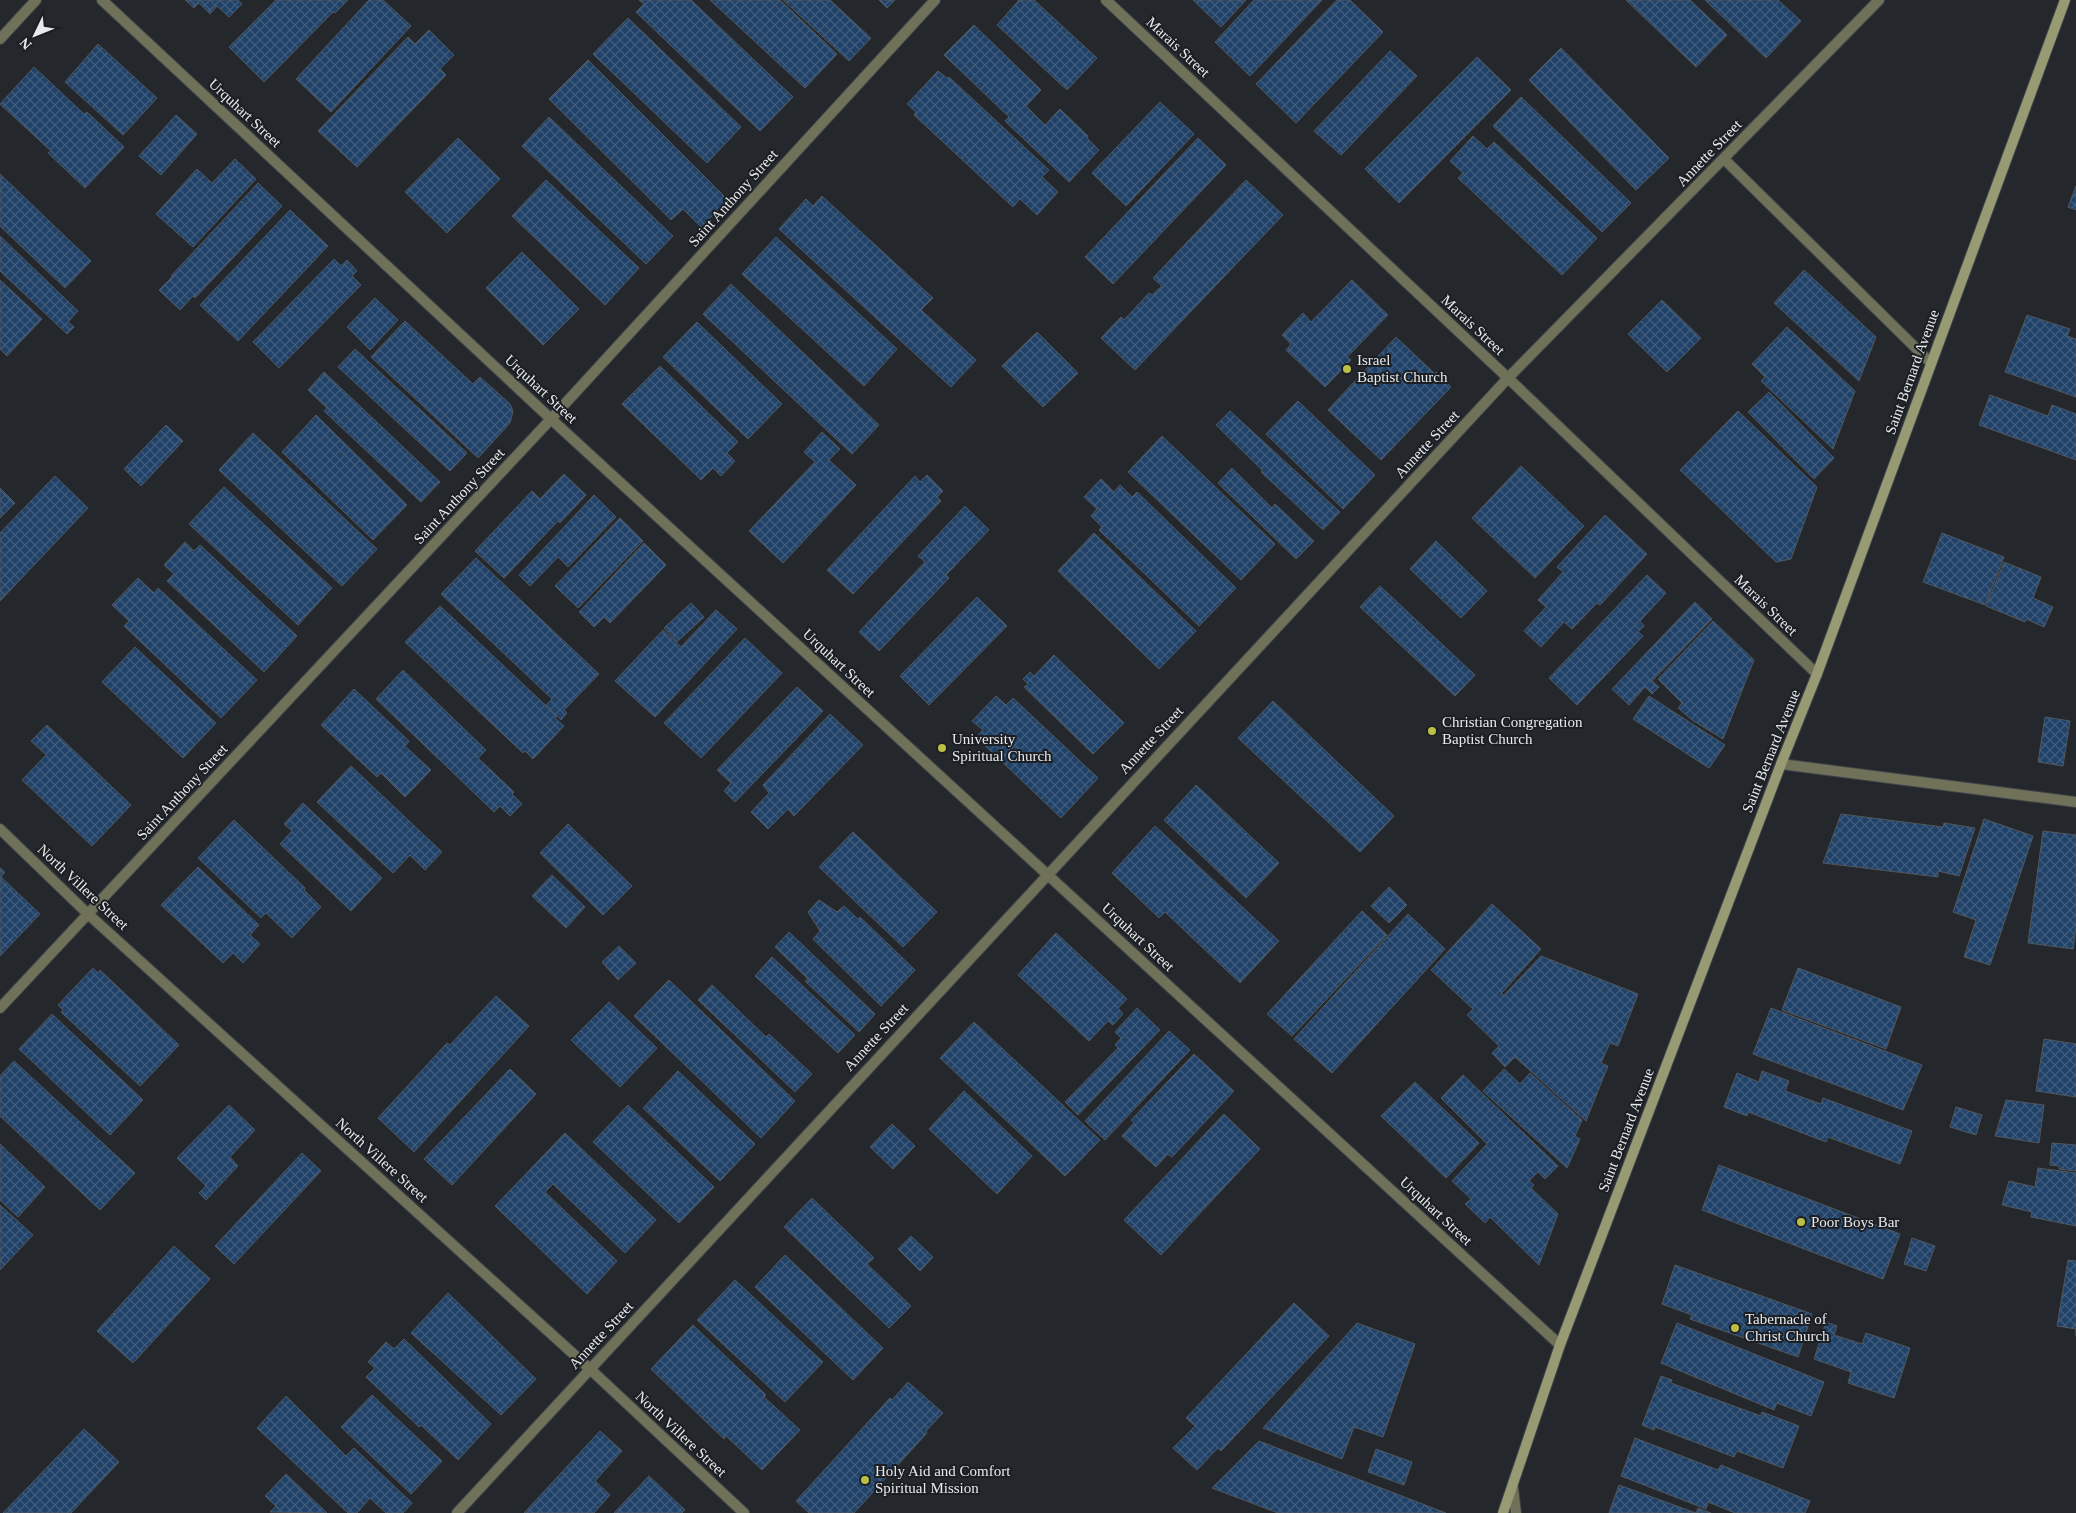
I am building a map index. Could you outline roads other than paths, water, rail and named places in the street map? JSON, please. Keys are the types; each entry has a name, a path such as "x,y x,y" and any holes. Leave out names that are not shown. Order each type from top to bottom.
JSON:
{"street":[{"path":"0,39 36,0"},
{"name":"Urquhart Street","path":"102,0 551,419 1560,1345"},
{"name":"Saint Anthony Street","path":"0,1008 551,419 935,0"},
{"name":"Marais Street","path":"1106,0 1508,378 1817,674"},
{"name":"Annette Street","path":"457,1513 1508,378 1879,0"},
{"name":"Saint Bernard Avenue","path":"1503,1513 1560,1345 1817,674 2065,0"},
{"path":"1724,159 1931,363"},
{"path":"1781,764 2076,802"},
{"name":"North Villere Street","path":"0,829 88,914 590,1369 744,1513"},
{"path":"1513,1488 1516,1513"}],"place":[{"name":"Israel Baptist Church","path":"1347,369"},
{"name":"Christian Congregation Baptist Church","path":"1432,731"},
{"name":"University Spiritual Church","path":"942,748"},
{"name":"Poor Boys Bar","path":"1801,1222"},
{"name":"Tabernacle of Christ Church","path":"1735,1328"},
{"name":"Holy Aid and Comfort Spiritual Mission","path":"865,1480"}]}
